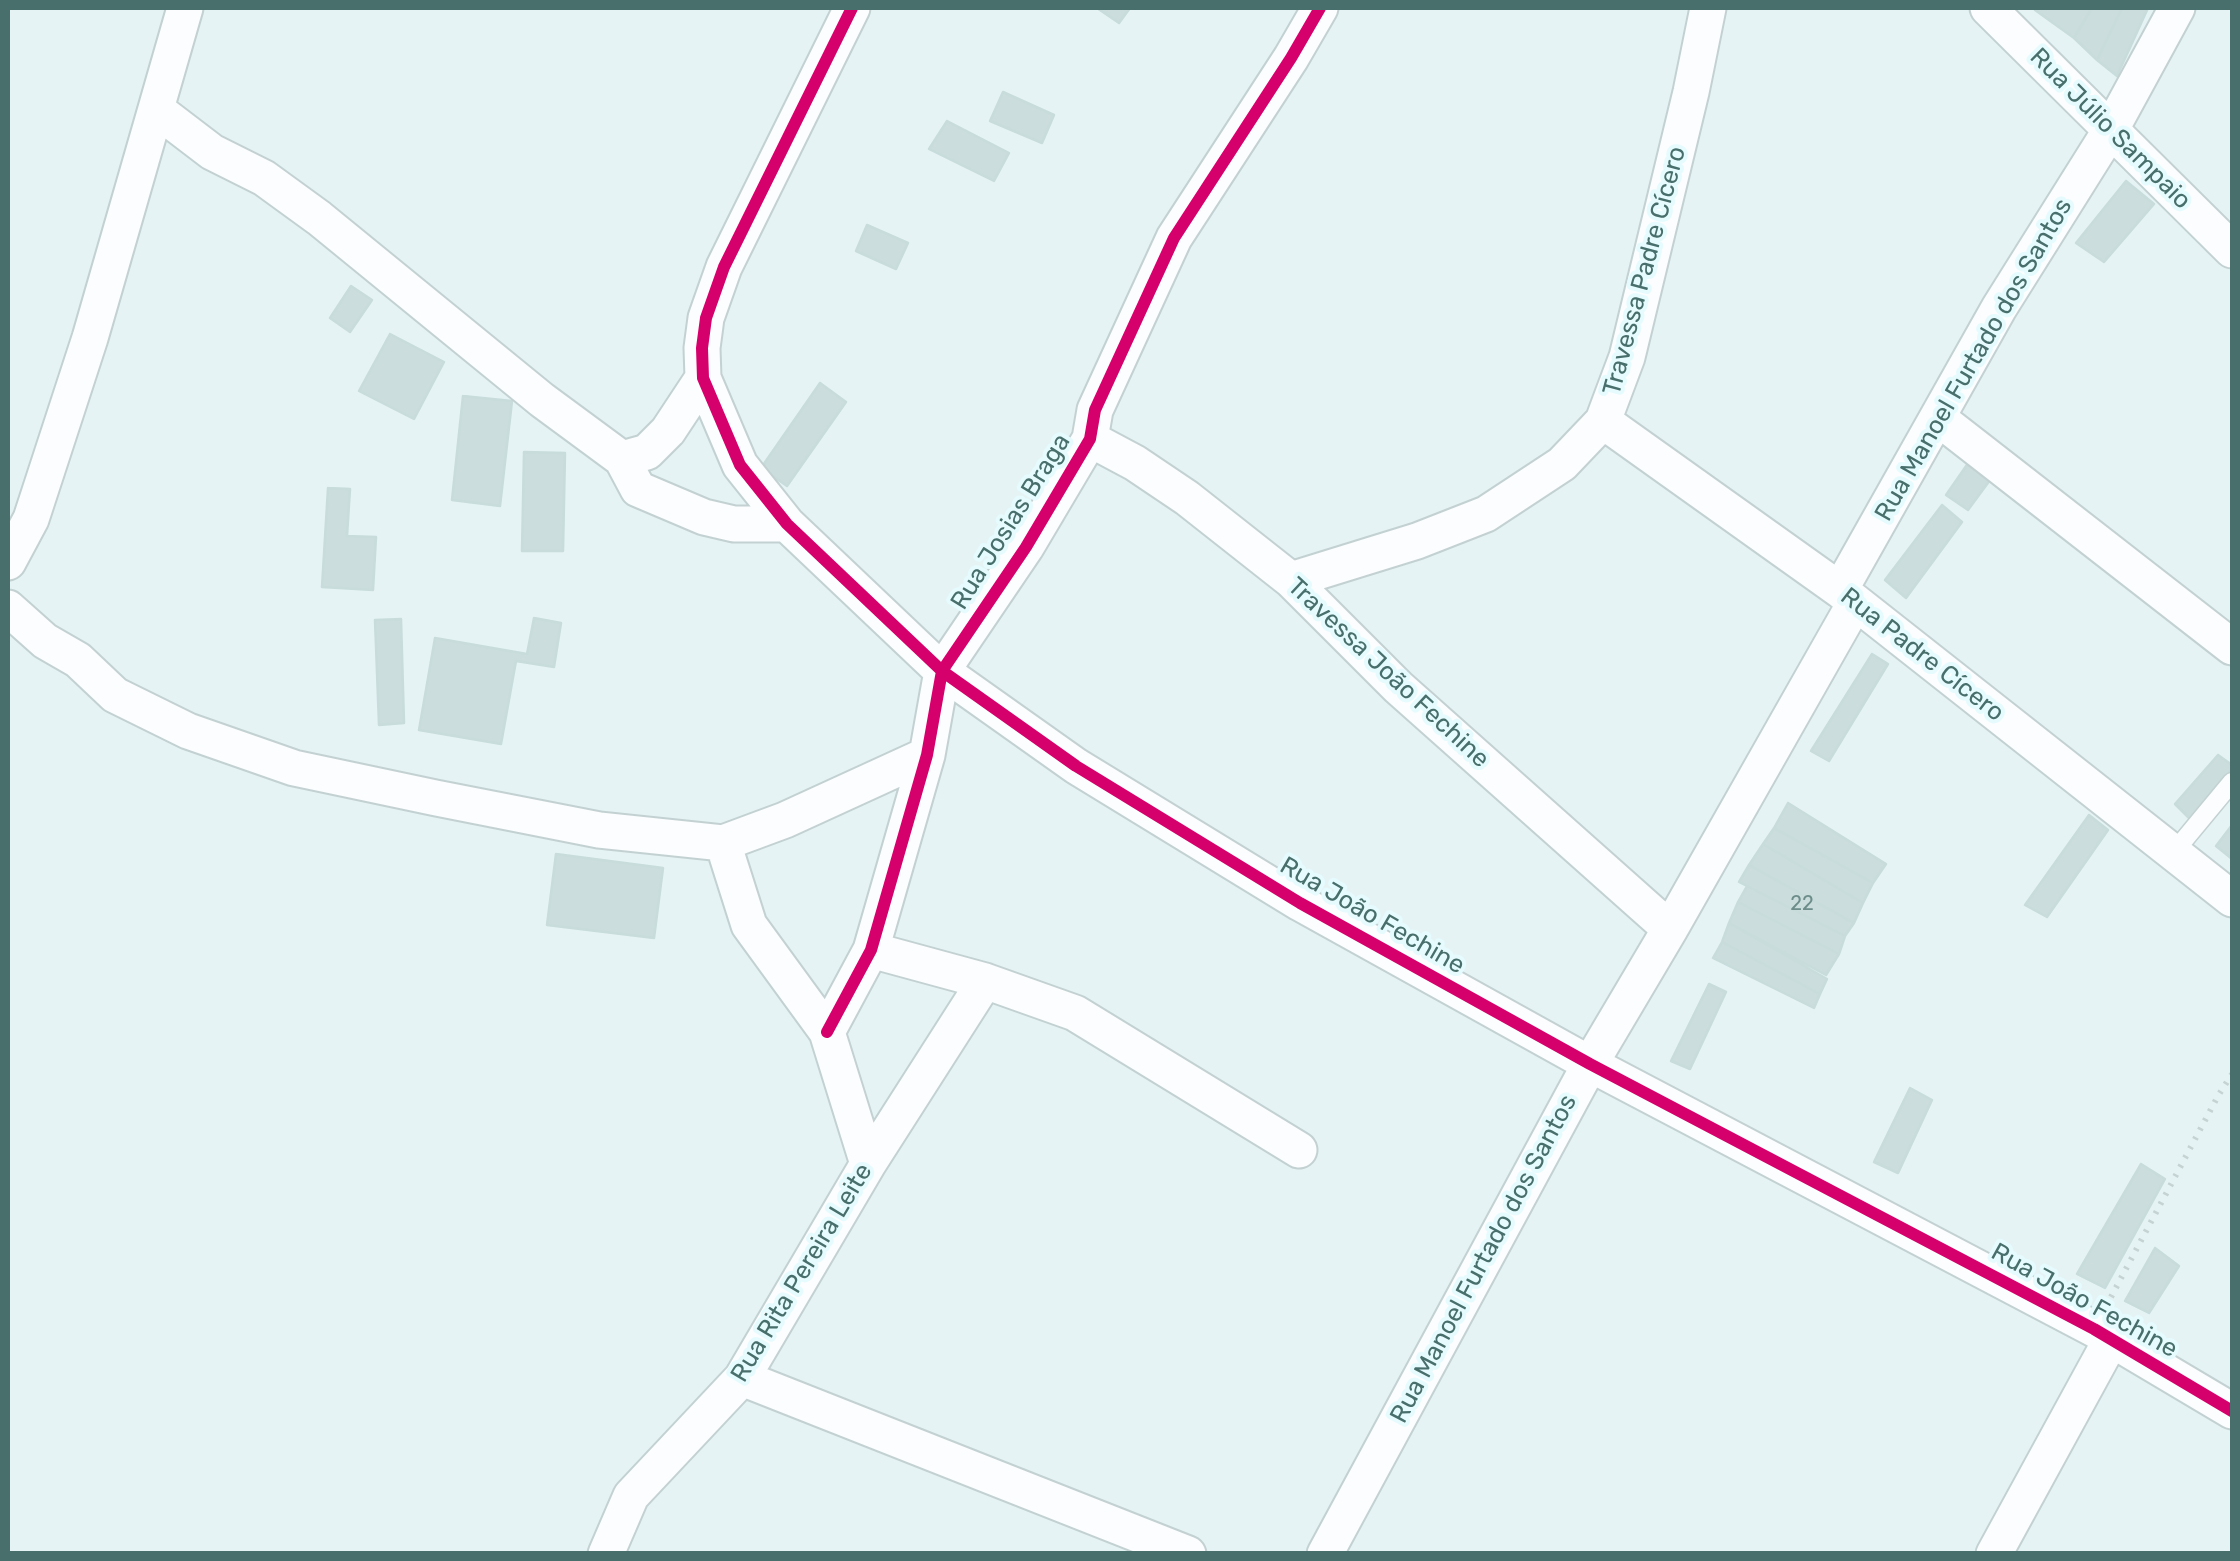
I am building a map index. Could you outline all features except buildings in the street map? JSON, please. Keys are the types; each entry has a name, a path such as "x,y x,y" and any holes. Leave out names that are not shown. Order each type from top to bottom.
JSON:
{"street":[{"path":"8,562 31,519 90,338 185,8"},
{"name":"Rua João Fechine","path":"852,8 724,267 706,318 702,348 703,378 740,464 786,524 942,671 1076,766 1300,903 1590,1064 2102,1334 2232,1411"},
{"name":"Rua Josias Braga","path":"827,1032 872,950 927,755 942,671 1026,546 1090,440 1095,410 1174,238 1320,8"},
{"name":"Travessa Padre Cícero","path":"1291,580 1417,542 1486,514 1562,464 1603,421 1627,357 1647,280 1708,8"},
{"name":"Rua Júlio Sampaio","path":"1988,8 2232,250"},
{"name":"Rua Manoel Furtado dos Santos","path":"1325,1554 1590,1064 1670,930 1848,597 1938,418 1999,308 2110,131 2177,8"},
{"path":"157,110 212,152 264,178 320,218 542,400 622,459 638,489 704,517 734,524 786,524"},
{"path":"622,459 647,452 668,430 703,378"},
{"path":"1938,418 2232,647"},
{"name":"Rua Padre Cícero","path":"1603,421 1848,597 2232,899"},
{"name":"Travessa João Fechine","path":"1090,440 1135,463 1186,498 1291,580 1398,687 1670,930"},
{"path":"8,608 45,641 78,660 115,695 188,731 294,768 599,830 724,843 785,820 927,755"},
{"path":"724,843 749,924 827,1032 868,1164"},
{"path":"872,950 1075,1013 1299,1150"},
{"name":"Rua Rita Pereira Leite","path":"606,1554 631,1496 742,1378 868,1164 985,982"},
{"path":"1994,1554 2102,1334"},
{"path":"742,1378 1188,1554"}],"lane":[{"path":"2174,852 2232,782"}],"path":[{"path":"2102,1334 2232,1074"}],"cycle path":[{"path":"852,8 724,267 706,318 702,348 703,378 740,465 787,524 942,671 1076,766 1300,903 1590,1064 2094,1329 2232,1411"},
{"path":"827,1032 871,950 927,755 942,671 1026,547 1090,439 1095,410 1174,238 1320,8"}]}
